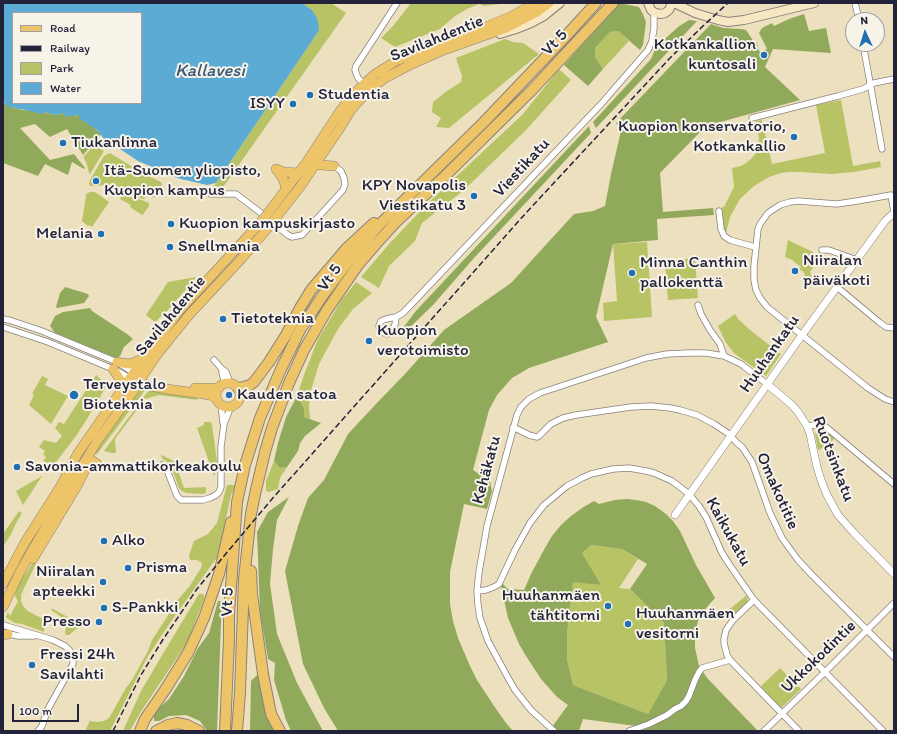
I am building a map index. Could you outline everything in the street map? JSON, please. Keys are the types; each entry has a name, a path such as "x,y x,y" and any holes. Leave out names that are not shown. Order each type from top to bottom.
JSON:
{"highway":[{"name":"Vt 5","path":"225,731 229,615 237,502 247,458 260,418 300,330 321,298 350,259 378,226 484,122 595,4"},
{"name":"Vt 5","path":"237,731 240,693 244,579 251,514 265,452 275,421 289,383 304,350 327,310 358,265 397,221 441,180 532,90 611,6"},
{"path":"227,386 244,387 254,382 286,335 311,290 333,263 378,219 404,200"},
{"path":"140,731 145,719 188,653 204,618 219,574 228,531 237,502"},
{"path":"251,514 250,559 252,594 263,674 271,714 280,731"},
{"path":"156,731 168,725 178,723 187,725 199,731"}],"main road":[{"name":"Savilahdentie","path":"3,584 20,552 45,517 63,488 98,440 136,377 145,357 179,311 272,216 292,199 324,153 366,87 384,68 396,61 508,18 533,6 549,3"},
{"path":"466,43 505,33 526,25 544,16 560,3"},
{"path":"648,3 650,9 657,13 665,13 672,5 718,20 732,22 747,20 814,3"},
{"name":"Savilahdentie","path":"272,216 285,190 299,173 340,111 352,96 402,68 444,50 506,28 533,6"},
{"path":"324,153 325,159 328,163 334,166"},
{"path":"315,166 334,166"},
{"path":"285,190 284,181 276,169 284,172 299,173"},
{"name":"Savilahdentie","path":"63,488 78,453 122,390 159,352 189,315 243,257 263,226"},
{"path":"122,390 115,366 135,362 145,357"},
{"path":"136,377 187,388 227,386 240,395 240,398 236,404 226,406 210,395 167,390 150,386 136,377"},
{"path":"219,402 217,395 227,386"},
{"path":"3,570 62,472 81,445 89,437"},
{"path":"15,581 24,572 39,550 77,486 94,462 98,440"},
{"name":"Savilahdentie","path":"3,607 45,517"}],"street":[{"path":"366,87 358,78 355,70 356,66 397,3"},
{"name":"Viestikatu","path":"396,317 408,308 602,103 648,50 652,41 657,13"},
{"path":"865,52 882,149"},
{"path":"752,118 863,89 871,84 894,80"},
{"path":"211,194 236,194 288,235 302,235 343,190 345,184 344,178 341,171 334,166"},
{"path":"894,212 891,195 837,204 798,201 780,205 771,210 762,220 758,229 755,247 754,278 756,290 760,298 769,309 868,388 885,399 894,402"},
{"path":"719,211 721,229 724,236 730,240 755,247"},
{"name":"Huuhankatu","path":"675,515 802,335 885,221 894,212"},
{"path":"822,250 829,250 857,260"},
{"path":"837,287 879,322 886,327 894,328"},
{"path":"698,305 701,314 720,344 724,356"},
{"path":"3,319 42,331 136,377"},
{"path":"3,327 115,366"},
{"name":"Kehäkatu","path":"554,731 531,710 517,692 490,646 480,618 477,591 482,553 487,526 517,415 521,407 529,399 540,393 630,363 656,356 678,353 724,356"},
{"name":"Ruotsinkatu","path":"724,356 741,364 768,384 798,412 807,426 821,480 835,510 842,520 894,574"},
{"path":"214,360 226,372 227,386"},
{"path":"219,402 224,424"},
{"path":"162,465 167,470 177,496 181,500 203,500 216,495 221,487 221,447 224,424 231,406"},
{"name":"Omakotitie","path":"513,427 536,437 539,436 551,424 563,418 641,406 670,408 697,415 714,424 730,436 742,448 752,462 770,513 782,538 798,560 894,657"},
{"path":"807,426 823,425 894,484"},
{"name":"Kaikukatu","path":"477,591 486,590 499,584 522,536 537,514 544,505 568,486 582,478 598,472 613,469 637,469 654,473 672,482 689,494 706,517 728,564 754,600 883,731"},
{"path":"754,600 733,620 728,627 725,634 724,643 727,655 730,660 799,731"},
{"name":"Ukkokodintie","path":"764,731 894,603"},
{"path":"3,625 53,640 65,646 73,655 73,664 48,709 40,729"},
{"path":"5,634 38,636"},
{"path":"629,731 649,724 682,706 689,696 695,680 702,668 730,660"}],"green space":[{"path":"302,3 331,3 346,13 221,190 212,189 318,32 312,10"},
{"path":"411,3 508,3 484,6 479,4 455,16 440,29 395,47 381,38 393,26"},
{"path":"619,3 639,7 643,14 646,22 643,45 640,50 618,31 610,32 595,48 595,57 603,69 588,86 564,65"},
{"path":"804,14 809,31 826,28 831,53 773,49 765,67 800,100 706,126 660,173 663,212 713,208 714,215 657,219 658,240 613,244 596,317 608,342 529,368 512,378 497,395 489,410 473,470 490,481 492,491 487,509 464,504 450,572 450,604 458,638 470,666 477,680 494,706 513,731 338,731 324,708 303,664 285,571 308,498 324,480 348,434 444,330 511,283 574,214 593,211 605,206 621,131 616,123 711,24 723,28 746,30 754,42 757,42 760,52 767,49 759,33 762,28 772,23 774,26"},
{"path":"689,20 697,21 596,128 593,122 651,59 656,47 678,27"},
{"path":"618,31 629,41 603,69 595,57 595,48 610,32"},
{"path":"505,39 523,43 539,54 449,128 436,127 441,118 432,112 433,102 461,82 462,76 456,58"},
{"path":"559,69 571,80 526,130 464,190 422,223 415,241 389,266 379,288 361,277 389,244 428,203 523,114"},
{"path":"841,100 853,166 880,161 881,167 854,172 831,174 788,172 769,177 754,186 740,199 730,217 726,233 724,232 722,207 724,207 734,187 732,168 746,163 756,153 759,138 756,121 762,120 772,164 825,153 816,105"},
{"path":"3,101 4,103 17,109 44,113 46,112 54,115 64,113 70,116 79,115 101,134 83,155 67,129 50,137 35,124 20,128 50,160 74,154 85,168 84,169 72,162 68,175 45,164 38,176 3,163"},
{"path":"589,126 591,133 474,258 433,305 400,337 403,328 415,312"},
{"path":"94,143 98,144 99,148 104,151 90,174 84,156 92,148"},
{"path":"110,153 139,171 161,182 162,184 160,189 156,187 154,190 157,191 154,198 147,193 144,199 130,195 111,185 90,186 90,180 104,156"},
{"path":"95,192 109,202 92,227 89,225 88,226 82,221 86,194"},
{"path":"123,194 149,203 149,206 142,216 130,207 131,205 120,199"},
{"path":"788,240 813,252 813,257 806,263 813,268 810,272 814,281 812,286 804,282 804,273 803,271 799,270 801,267 785,257"},
{"name":"Minna Canthin pallokenttä","path":"647,242 652,317 604,321 603,303 617,301 613,244"},
{"path":"695,258 698,298 668,300 665,261"},
{"path":"196,277 167,311 155,322 146,315 168,282"},
{"path":"356,282 372,293 353,309 338,329 319,364 310,394 310,419 304,417 304,408 297,396 305,372 318,339 341,301"},
{"path":"65,287 88,294 89,296 84,303 57,308 60,293"},
{"path":"90,308 92,311 133,339 124,347 120,356 116,358 55,333 50,326 55,316 63,312"},
{"path":"735,314 738,319 750,330 781,354 766,376 735,354 726,343 718,326"},
{"path":"96,375 107,385 87,419 53,466 43,461 46,457 43,454 45,451 39,447 44,440 56,443 62,436 55,428 59,422 64,424"},
{"path":"42,376 48,379 45,385 68,396 51,424 29,405 34,395 32,394"},
{"path":"144,389 145,390 143,393 97,454 95,452 134,393"},
{"path":"150,390 196,396 197,400 159,395 145,399 115,439 116,453 104,451 146,394"},
{"path":"297,396 304,408 304,417 321,423 305,436 300,443 298,451 287,467 280,468 274,461 278,443 286,417"},
{"path":"204,422 211,422 212,425 218,469 214,476 197,428 204,425"},
{"path":"818,430 823,430 835,438 827,446 818,450 815,433"},
{"path":"162,455 175,462 184,488 206,487 206,492 204,494 186,493 182,491 179,488 171,466 163,459 161,456"},
{"path":"274,461 280,468 287,467 280,478 278,489 269,492 266,491 266,481"},
{"path":"42,476 23,505 16,491"},
{"path":"227,485 236,485 231,495 218,556 148,656 110,731 85,731 89,721 104,721 109,718 148,651 152,640 174,604 189,587 201,568 202,563 197,560 190,560 189,555 194,541 208,534 217,523"},
{"path":"289,497 277,520 273,549 270,584 277,634 297,683 323,731 291,731 286,720 274,680 275,663 268,659 260,611 257,532 268,512"},
{"path":"615,500 636,500 655,506 673,521 680,531 696,565 715,598 698,621 695,648 699,666 708,679 758,731 639,731 636,726 583,719 579,731 549,731 568,705 557,697 541,679 519,644 508,618 501,586 502,583 508,589 524,590 545,548 561,525 582,508 594,501 599,504","holes":["591,545 622,549 647,564 630,589 664,623 667,680 648,714 573,685 567,659 567,633 573,582 601,585 582,553"]},
{"path":"19,511 22,513 3,547 3,534"},
{"path":"591,545 622,549 638,559 619,588 630,589 664,623 667,680 648,714 573,685 567,659 567,633 573,581 600,585 582,553"},
{"path":"33,562 36,564 21,595 21,601 23,606 28,611 45,620 44,632 15,623 6,617 8,612 10,616 18,601 15,596 16,589 21,578"},
{"path":"199,594 204,595 204,599 187,643 140,713 130,731 123,731 141,691"},
{"path":"747,595 748,602 732,619 726,612"},
{"path":"218,601 222,601 217,731 207,731 200,721 186,715 169,716 159,721 154,721 154,716 158,709 169,699 184,676 198,648 209,633"},
{"path":"51,609 84,626 76,629 69,635 65,634 66,627 63,618"},
{"path":"780,668 801,689 781,708 760,687"},
{"path":"259,673 276,731 250,731 251,681"}],"water":[{"name":"Kallavesi","path":"3,3 302,3 312,10 317,18 319,27 318,32 216,183 207,185 181,179 138,161 104,139 97,130 80,119 79,115 66,117 64,113 54,115 46,112 42,114 13,107 9,108 3,101"}],"railway":[{"path":"113,731 141,675 197,589 272,499 525,214 670,58 728,3"}],"place":[{"name":"Kotkankallion kuntosali","path":"764,55"},
{"name":"Studentia","path":"310,95"},
{"name":"ISYY","path":"293,104"},
{"name":"Kuopion konservatorio, Kotkankallio","path":"794,137"},
{"name":"Tiukanlinna","path":"63,143"},
{"name":"Itä-Suomen yliopisto, Kuopion kampus","path":"96,181"},
{"name":"KPY Novapolis Viestikatu 3","path":"474,196"},
{"name":"Kuopion kampuskirjasto","path":"171,224"},
{"name":"Melania","path":"101,234"},
{"name":"Snellmania","path":"170,247"},
{"name":"Niiralan päiväkoti","path":"795,271"},
{"name":"Minna Canthin pallokenttä","path":"632,273"},
{"name":"Tietoteknia","path":"223,319"},
{"name":"Kuopion verotoimisto","path":"369,341"},
{"name":"Terveystalo Bioteknia","path":"74,395"},
{"name":"Kauden satoa","path":"229,395"},
{"name":"Savonia-ammattikorkeakoulu","path":"17,467"},
{"name":"Alko","path":"104,541"},
{"name":"Prisma","path":"128,568"},
{"name":"Niiralan apteekki","path":"103,582"},
{"name":"Huuhanmäen tähtitorni","path":"608,606"},
{"name":"S-Pankki","path":"104,608"},
{"name":"Presso","path":"99,622"},
{"name":"Huuhanmäen vesitorni","path":"628,624"},
{"name":"Fressi 24h Savilahti","path":"32,665"}]}
